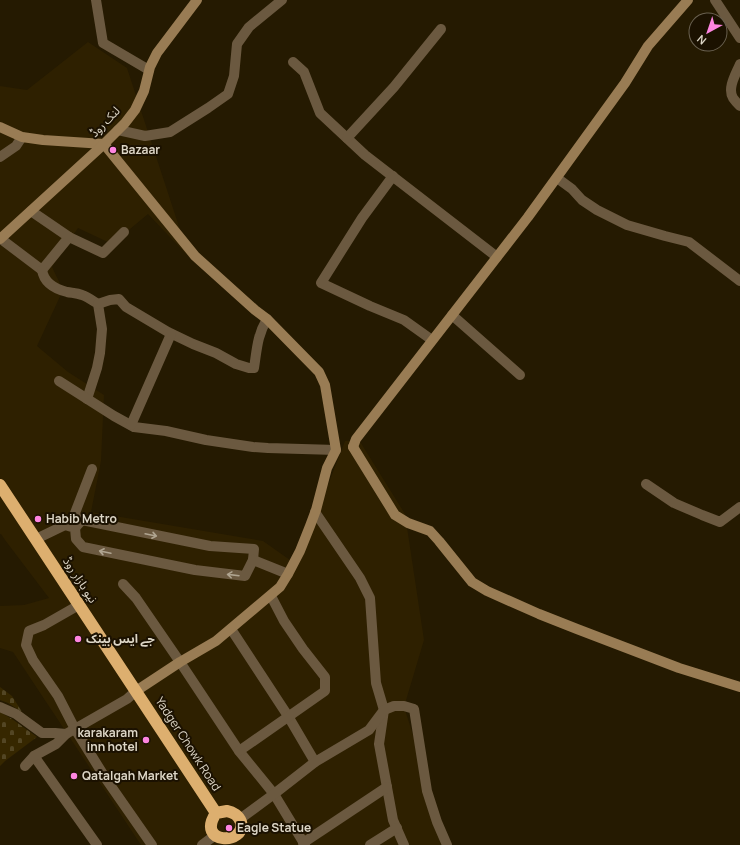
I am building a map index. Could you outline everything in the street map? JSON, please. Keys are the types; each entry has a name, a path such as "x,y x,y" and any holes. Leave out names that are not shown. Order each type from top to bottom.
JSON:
{"highway":[{"name":"نیو بازار روڈ","path":"0,485 136,691"},
{"name":"Yadger Chowk Road","path":"136,691 216,813"},
{"path":"227,811 232,812 240,819 241,829 236,842 221,841 214,836 211,829 211,823 216,813 227,811"}],"main road":[{"name":"لنک روڈ","path":"0,239 125,123 135,110 144,91 150,67 157,53 198,0"},
{"path":"353,447 356,439 557,178 625,83 648,46 688,0"},
{"path":"0,127 22,137 43,140 104,144 195,256 267,319 319,372 325,384 336,450 327,468 315,512 300,551 280,587 216,641 180,662 136,691"},
{"path":"336,450 353,447"},
{"path":"353,447 395,515 430,531 472,582 538,614 679,668 740,687"}],"street":[{"path":"96,0 103,43 149,70"},
{"path":"118,130 145,136 170,132 228,94 234,76 237,44 249,27 282,0"},
{"path":"715,0 740,38"},
{"path":"347,138 394,88 441,29"},
{"path":"293,62 304,72 320,113 365,155 497,257"},
{"path":"740,64 732,84 731,92 734,99 740,106"},
{"path":"0,158 16,146 22,137"},
{"path":"393,176 362,218 321,283 404,320 432,340"},
{"path":"557,178 572,189 582,200 597,210 627,225 689,242 740,281"},
{"path":"31,211 69,237 103,253 124,232"},
{"path":"42,270 69,237"},
{"path":"0,239 42,270 43,276 56,288 66,292 82,295 98,304 119,299 126,307 171,334 236,364 249,368 254,368 257,343 267,319"},
{"path":"87,399 100,353 102,329 98,304"},
{"path":"452,315 520,375"},
{"path":"131,425 171,334"},
{"path":"59,381 134,427 166,431 206,440 268,448 336,450"},
{"path":"82,520 75,528 76,539 82,547 195,570 244,576 253,560 254,549 210,546 82,520 77,519 75,514 92,469"},
{"path":"646,484 674,503 720,522 740,507"},
{"path":"315,512 360,578 370,598 376,683 384,710 379,744 393,820 404,845"},
{"path":"36,539 65,525 75,528"},
{"path":"253,560 288,574"},
{"path":"123,584 136,598 239,751 274,794 304,844 387,787"},
{"path":"239,751 325,691 325,677 303,649 271,596"},
{"path":"79,605 44,625 29,631 26,645 33,660 58,696 75,729 106,779 152,845"},
{"path":"231,629 288,716 315,762"},
{"path":"25,766 34,756 56,744 66,734 126,699 136,691"},
{"path":"240,819 315,762 368,730 384,710 394,706 404,706 414,709 428,791 437,822 447,845"},
{"path":"0,707 16,714 42,733 66,734"},
{"path":"34,756 97,845"},
{"path":"370,845 397,828"},
{"path":"202,845 214,836"}],"shaded area":[{"path":"88,42 127,68 189,257 148,214 112,244 78,228 52,267 63,290 37,346 68,372 104,395 101,461 91,512 263,541 297,565 345,441 359,440 405,514 424,640 404,707 449,845 141,845 13,652 0,648 0,606 24,605 49,598 0,534 0,86 27,90"}],"green space":[{"path":"0,687 12,696 22,712 0,700"},
{"path":"0,712 37,737 0,766"}],"place":[{"name":"Bazaar","path":"113,150"},
{"name":"Habib Metro","path":"38,519"},
{"name":"جے ایس بینک","path":"78,639"},
{"name":"karakaram inn hotel","path":"146,740"},
{"name":"Qatalgah Market","path":"74,776"},
{"name":"Eagle Statue","path":"229,828"}]}
